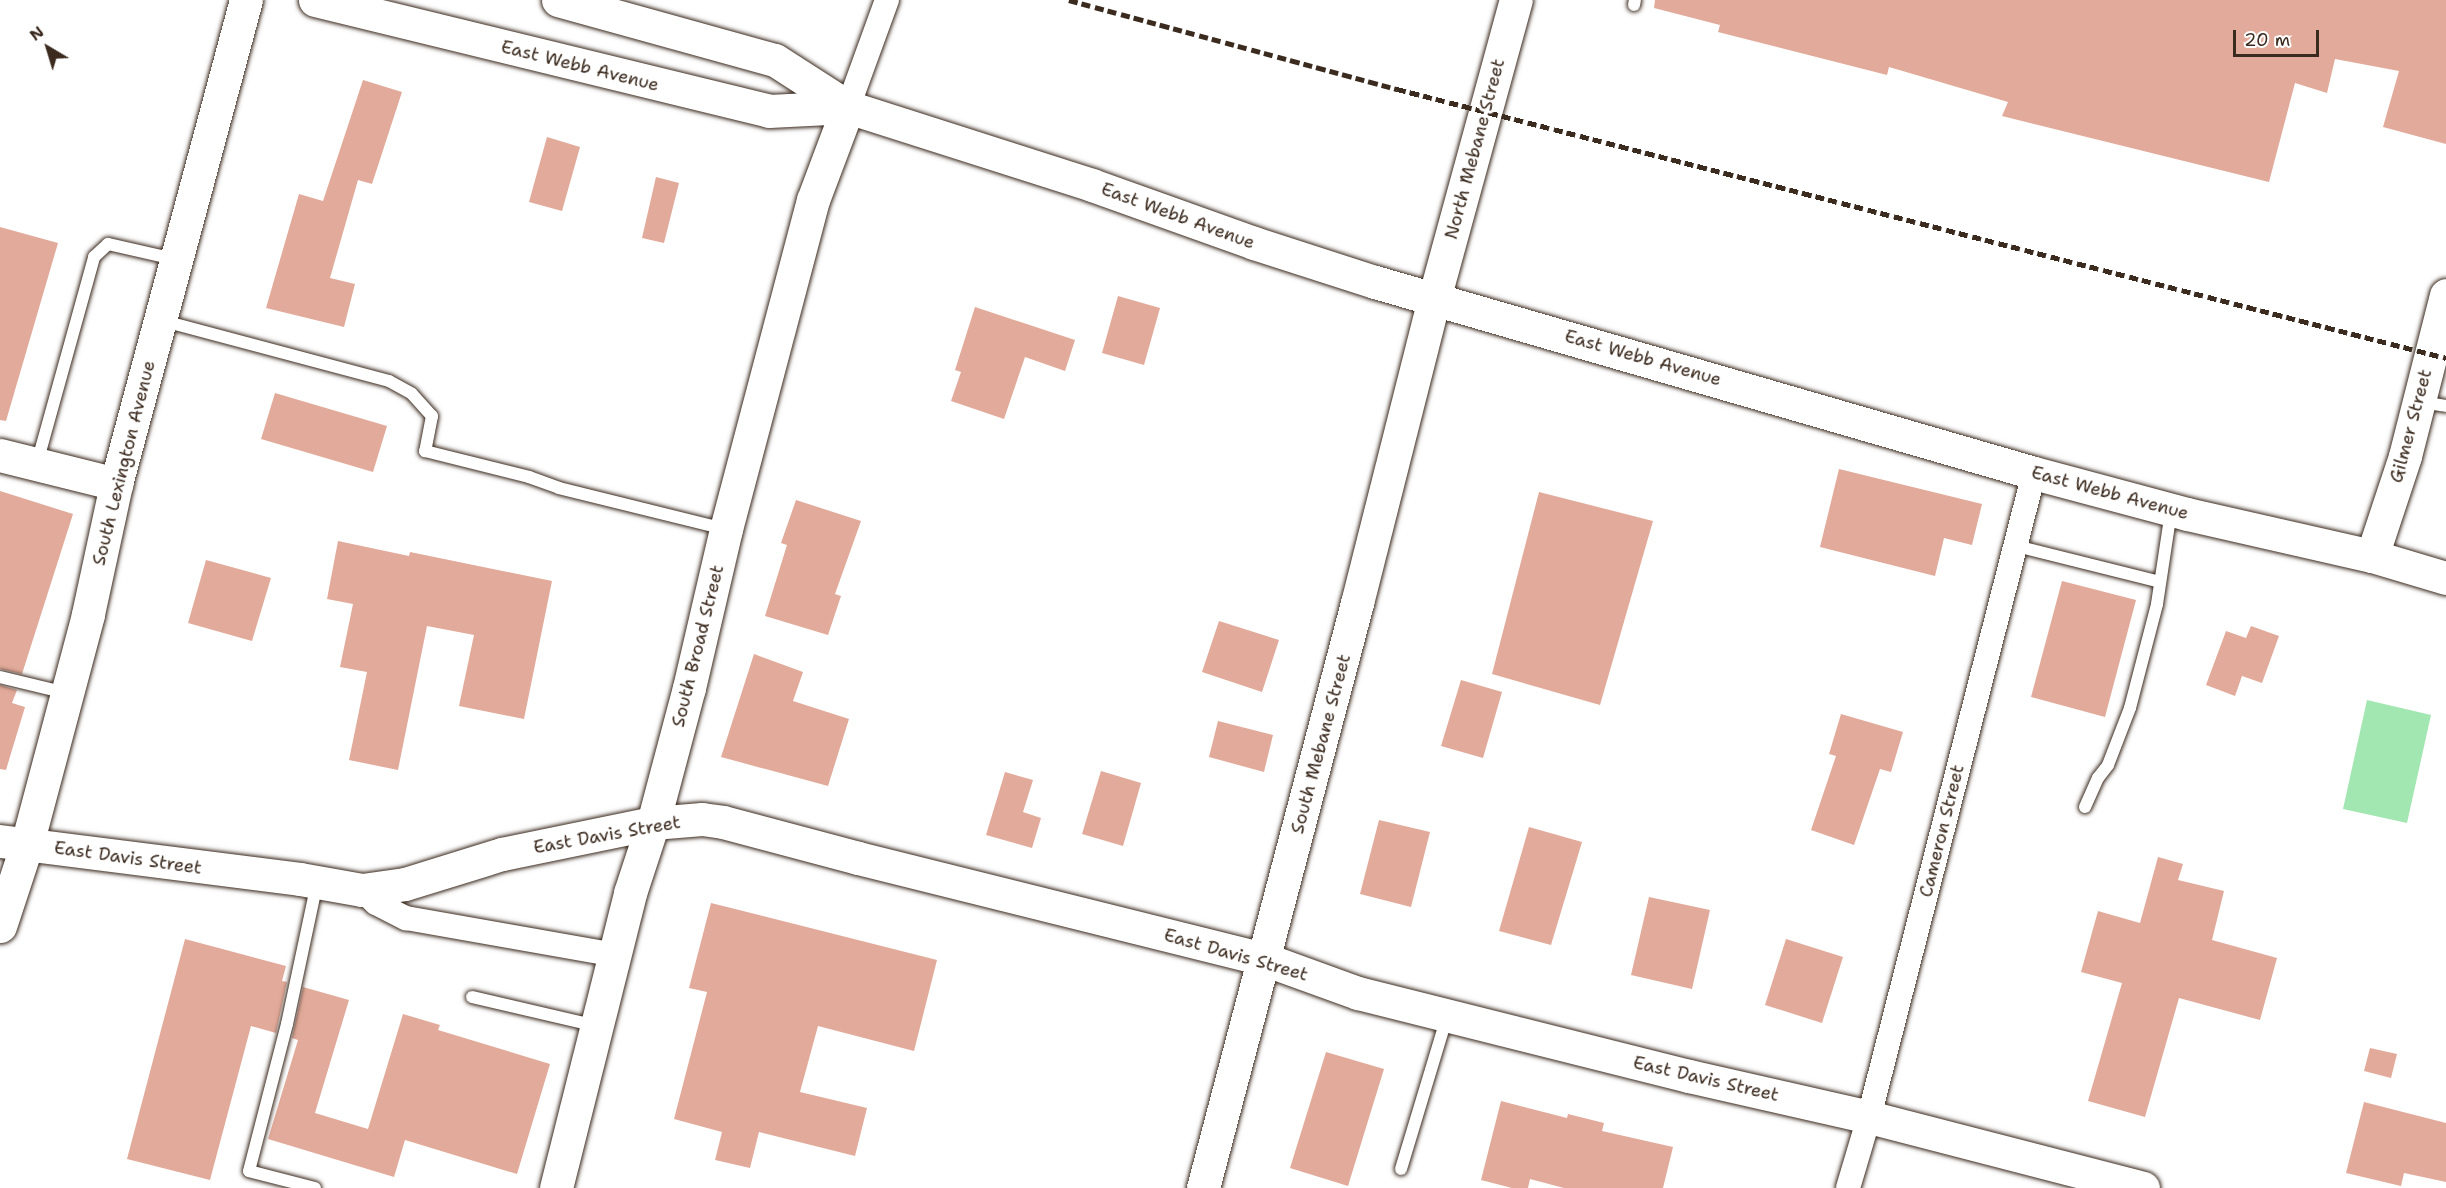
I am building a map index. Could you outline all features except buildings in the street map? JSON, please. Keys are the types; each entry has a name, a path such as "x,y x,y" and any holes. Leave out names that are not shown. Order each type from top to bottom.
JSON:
{"main road":[{"name":"South Lexington Avenue","path":"0,926 14,843 67,694 88,615 116,484 246,0"},
{"name":"East Webb Avenue","path":"315,0 769,111 848,108"},
{"name":"East Webb Avenue","path":"558,0 775,60 848,108 1092,185 1254,243 1434,299 2034,473 2171,510 2373,556 2446,578"},
{"name":"North Mebane Street","path":"1434,299 1516,0"},
{"name":"South Broad Street","path":"556,1188 630,893 653,823 689,688 726,529 813,200 848,108"},
{"name":"Gilmer Street","path":"2373,556 2405,456 2432,404 2446,294"},
{"name":"South Mebane Street","path":"1203,1188 1434,299"},
{"path":"0,455 116,484"},
{"name":"East Davis Street","path":"14,843 317,882 362,890 405,884 502,854 653,823 702,819 723,822 1264,959 1358,993 1689,1076 1869,1117 2143,1188"}],"street":[{"path":"848,108 887,0"},
{"name":"Cameron Street","path":"1848,1188 1869,1117 2034,473"},
{"name":"East Davis Street","path":"362,890 376,903 406,918 616,955"}],"lane":[{"path":"36,464 94,257 108,243 176,260"},
{"path":"160,320 389,381 412,394 432,416 424,451 529,477 559,488 726,529"},
{"path":"2085,807 2098,778 2108,765 2130,708 2160,582 2171,510"},
{"path":"2016,546 2160,582"},
{"path":"0,677 67,694"},
{"path":"315,1188 249,1171 292,1002 317,882"},
{"path":"472,997 598,1026"},
{"path":"1401,1169 1448,1016"}],"green space":[{"path":"2367,700 2431,715 2407,823 2343,809"}],"railway":[{"path":"1069,0 1397,89 2446,358"}]}
